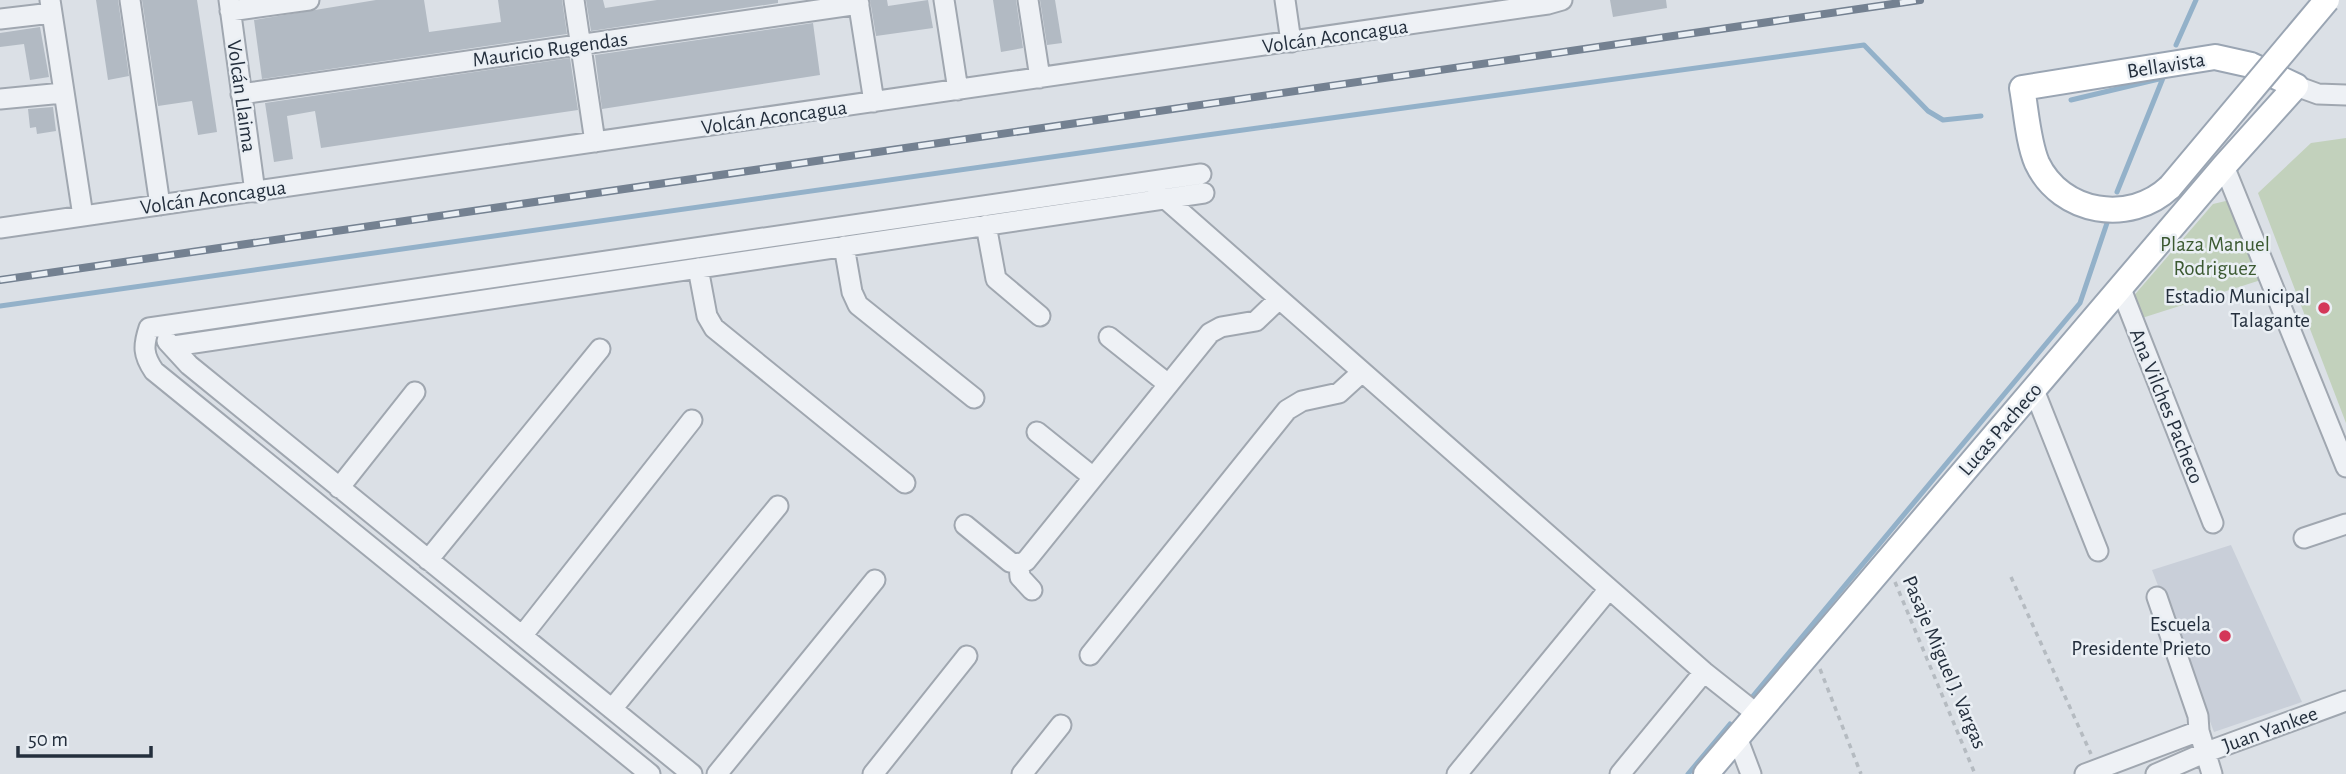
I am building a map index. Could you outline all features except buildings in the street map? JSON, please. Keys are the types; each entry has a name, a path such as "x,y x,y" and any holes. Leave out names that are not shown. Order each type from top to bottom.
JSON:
{"main road":[{"name":"Bellavista","path":"2295,86 2251,65 2215,57 2022,88 2037,162 2045,175 2062,194 2074,201 2098,208 2127,209 2150,202 2170,187 2327,0"},
{"name":"Lucas Pacheco","path":"1706,774 2295,86"}],"street":[{"path":"130,0 160,205"},
{"path":"229,6 309,0"},
{"path":"574,0 595,142"},
{"path":"944,0 958,90"},
{"path":"1028,0 1040,78"},
{"path":"1285,0 1291,42"},
{"path":"859,2 874,102"},
{"name":"Mauricio Rugendas","path":"241,94 859,2"},
{"name":"Volcán Aconcagua","path":"3,223 83,216 1555,2"},
{"path":"0,19 51,6 83,216"},
{"name":"Volcán Llaima","path":"229,6 255,191"},
{"name":"Bellavista","path":"2295,86 2318,94 2346,95"},
{"path":"0,99 64,93"},
{"path":"2224,166 2346,467"},
{"path":"1149,181 1164,198 1609,589 1704,672 1757,714"},
{"path":"149,328 1149,181 1203,184 1164,198 174,346"},
{"path":"986,225 996,279 1040,316"},
{"path":"844,246 852,292 858,305 974,398"},
{"path":"698,268 707,316 714,328 905,482"},
{"name":"Ana Vilches Pacheco","path":"2121,289 2213,523"},
{"path":"965,525 1010,562 1019,564 1026,561 1210,333 1221,327 1256,321 1279,299"},
{"path":"149,328 174,346 189,365 692,774"},
{"path":"149,328 143,346 154,371 650,774"},
{"path":"1109,337 1168,384"},
{"path":"428,560 600,349"},
{"path":"1090,655 1287,411 1302,401 1339,393 1362,372"},
{"path":"2034,390 2098,551"},
{"path":"339,488 415,392"},
{"path":"230,432 234,419 248,413"},
{"path":"522,636 692,420"},
{"path":"1037,432 1093,477"},
{"path":"612,709 778,506"},
{"path":"2304,538 2346,524"},
{"path":"1019,564 1020,577 1032,590"},
{"path":"717,774 875,580"},
{"path":"1457,774 1609,589"},
{"path":"2157,597 2198,716 2204,753 2212,774"},
{"path":"873,774 967,656"},
{"path":"1620,774 1704,672"},
{"name":"Juan Yankee","path":"2156,774 2204,753 2346,702"},
{"path":"1022,774 1061,725"},
{"path":"2094,773 2199,731"},
{"path":"1737,737 1751,774"}],"path":[{"name":"Pasaje Miguel J. Vargas","path":"1886,562 1975,774"},
{"path":"2011,577 2094,773"},
{"path":"1809,653 1821,670 1861,774"}],"shaded area":[{"name":"Escuela Presidente Prieto","path":"2231,545 2302,702 2214,732 2152,570"}],"green space":[{"name":"Estadio Municipal Talagante","path":"2346,138 2346,423 2258,193 2311,143"},
{"name":"Plaza Manuel Rodriguez","path":"2230,200 2264,279 2142,318 2131,299 2213,204"}],"waterway":[{"path":"2176,45 2196,0"},
{"path":"0,306 1864,45 1928,111 1943,120 1981,116"},
{"path":"2071,100 2163,78"},
{"path":"2117,192 2163,78"},
{"path":"1753,696 2080,303 2107,223"},
{"path":"1688,774 1730,724"}],"railway":[{"path":"0,280 1920,0"}],"place":[{"name":"Estadio Municipal Talagante","path":"2324,308"},
{"name":"Escuela Presidente Prieto","path":"2225,636"}]}
